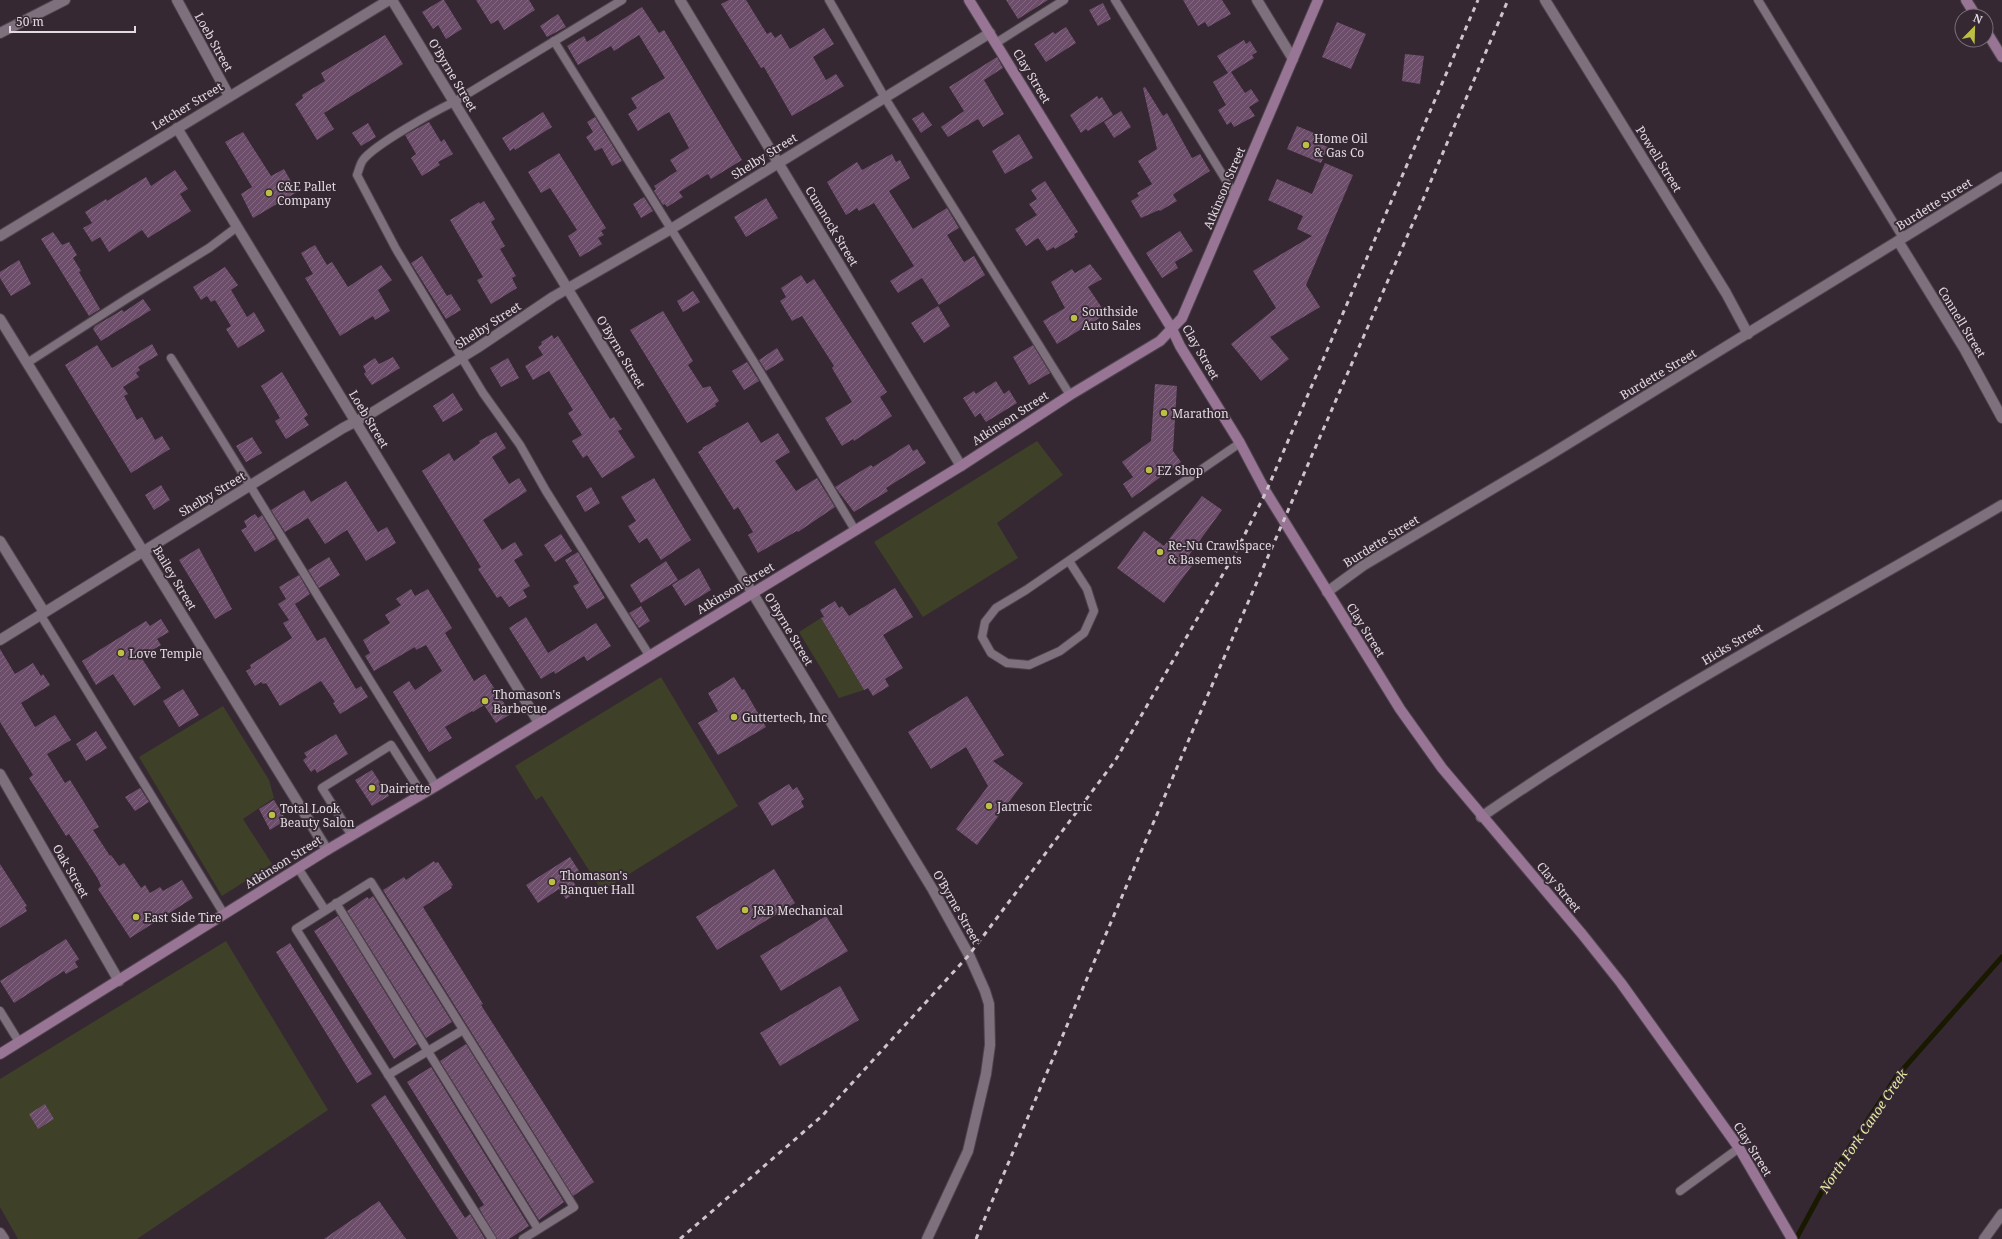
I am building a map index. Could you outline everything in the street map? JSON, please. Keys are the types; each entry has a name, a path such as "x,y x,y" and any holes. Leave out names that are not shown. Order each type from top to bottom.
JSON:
{"street":[{"path":"0,33 65,0"},
{"name":"Loeb Street","path":"177,0 229,96"},
{"name":"Letcher Street","path":"0,236 389,0"},
{"name":"O'Byrne Street","path":"392,0 934,890 969,955 989,1004 990,1045 986,1074 977,1120 968,1151 927,1239"},
{"name":"Cumnock Street","path":"680,0 780,163 960,466"},
{"name":"Clay Street","path":"969,0 1172,329 1180,346 1240,443 1266,492 1400,709 1442,768 1582,934 1621,983 1739,1148 1792,1239"},
{"path":"1257,0 1293,59"},
{"name":"Atkinson Street","path":"0,1054 327,850 436,786 960,466 1070,395 1160,341 1182,318 1318,0"},
{"name":"Powell Street","path":"1545,0 1726,293 1748,334"},
{"name":"Shelby Street","path":"0,640 143,550 251,486 343,428 356,422 462,358 568,289 672,229 990,33"},
{"path":"1994,44 2002,57"},
{"name":"Loeb Street","path":"177,128 539,723"},
{"name":"Burdette Street","path":"1327,592 1364,565 1554,452 2002,177"},
{"name":"Connell Street","path":"1900,239 1965,350 2002,418"},
{"name":"Bailey Street","path":"0,319 327,850"},
{"name":"Hicks Street","path":"1482,816 1522,788 1662,700 1785,628 2002,505"},
{"path":"0,542 42,613"},
{"name":"Oak Street","path":"0,774 119,981"},
{"path":"1984,1239 2002,1214"},
{"path":"0,1232 4,1239"}],"lane":[{"path":"622,0 454,102 438,109 372,151 362,161 358,175 396,248 483,393 520,445 546,491 649,655"},
{"path":"829,0 885,98 1070,395"},
{"path":"996,43 1064,0"},
{"path":"1115,0 1235,195"},
{"path":"1758,0 1900,239"},
{"path":"554,41 672,229 855,530"},
{"path":"27,363 209,248 237,227"},
{"path":"171,358 251,486 350,650 436,786"},
{"path":"1069,561 1087,589 1094,611 1084,633 1060,651 1029,665 1007,663 991,653 982,637 985,622 996,608 1069,561 1240,443"},
{"path":"42,613 224,914"},
{"path":"352,836 322,788 391,745 422,794"},
{"path":"298,868 326,910"},
{"path":"492,1239 296,929 370,882 574,1207 523,1239"},
{"path":"336,904 538,1229"},
{"path":"0,1011 19,1042"},
{"path":"388,1075 463,1030"},
{"path":"1680,1191 1739,1148"}],"green space":[{"path":"1037,441 1063,475 997,523 1018,558 923,617 874,542"},
{"path":"821,618 864,690 839,698 799,632"},
{"path":"661,677 738,806 602,891 542,796 536,800 515,766"},
{"path":"223,706 269,780 274,798 243,819 272,864 222,896 139,757"},
{"path":"226,941 328,1110 137,1239 18,1239 0,1207 0,1079"}],"building":[{"path":"444,0 462,29 446,39 438,25 433,29 422,12"},
{"path":"476,0 529,0 535,10 504,30 498,20 491,24"},
{"path":"729,0 746,0 767,34 771,32 775,38 781,34 790,49 824,28 834,44 813,57 826,80 836,74 844,86 792,116 764,67 761,68 721,4"},
{"path":"1006,0 1048,0 1018,19"},
{"path":"1183,0 1222,0 1231,14 1208,27 1205,22 1198,26"},
{"path":"1103,3 1111,19 1098,26 1089,10"},
{"path":"642,7 659,33 664,30 742,160 711,179 708,174 679,192 683,197 667,207 665,204 663,205 654,191 656,189 654,186 677,171 670,160 689,148 669,112 638,131 628,114 637,108 631,98 665,78 639,35 614,51 611,46 578,65 567,46 584,36 587,42"},
{"path":"558,14 566,27 547,37 540,26"},
{"path":"1337,22 1366,34 1351,69 1322,57"},
{"path":"1066,27 1076,43 1046,62 1034,44 1053,32 1055,34"},
{"path":"385,35 403,64 324,113 334,129 317,140 295,104 303,98 302,95 325,81 321,73"},
{"path":"1244,40 1246,44 1250,41 1257,52 1252,55 1254,58 1231,72 1245,93 1251,89 1259,101 1249,107 1255,116 1234,127 1231,122 1227,125 1218,110 1226,105 1213,82 1228,73 1217,56"},
{"path":"1405,54 1424,56 1420,84 1402,81"},
{"path":"997,57 1003,68 984,80 1004,114 983,127 978,119 948,137 941,127 964,111 949,87"},
{"path":"1145,87 1163,116 1167,113 1192,158 1200,154 1210,171 1175,193 1173,195 1177,201 1160,211 1159,210 1141,218 1131,201 1139,196 1137,193 1152,184 1138,161 1157,149 1143,88"},
{"path":"1097,96 1099,99 1102,97 1113,115 1088,131 1086,129 1081,133 1070,115"},
{"path":"1121,111 1131,127 1114,138 1104,122"},
{"path":"543,112 552,127 515,150 514,148 510,151 502,138"},
{"path":"923,112 932,125 921,133 912,119"},
{"path":"595,117 622,161 612,166 602,148 595,151 586,137 593,132 587,122"},
{"path":"429,122 441,142 444,139 453,154 438,162 440,165 422,176 411,158 416,154 405,135"},
{"path":"368,123 376,137 361,146 352,133"},
{"name":"Home Oil & Gas Co","path":"1297,126 1319,135 1317,139 1321,141 1320,144 1328,147 1321,163 1287,149"},
{"path":"243,132 271,176 284,169 297,192 253,218 241,194 252,187 225,142"},
{"path":"1019,134 1033,158 1005,174 992,151"},
{"path":"559,153 606,228 601,231 604,235 598,238 602,244 580,257 568,236 577,230 550,188 541,193 528,172"},
{"path":"892,154 896,162 900,160 910,178 889,191 913,229 947,208 959,228 947,235 964,262 974,256 985,275 939,305 922,278 898,293 890,281 914,266 874,203 859,211 857,208 846,215 827,182 857,162 862,170"},
{"path":"1325,163 1353,175 1306,285 1320,307 1270,337 1289,359 1261,381 1231,344 1276,308 1253,271 1312,236 1297,229 1303,216 1268,200 1277,179 1312,194"},
{"path":"175,170 188,189 180,194 191,211 148,238 142,230 109,252 100,237 92,242 83,228 92,223 85,212 106,199 107,201 146,177 151,186"},
{"path":"1045,181 1078,232 1074,234 1075,237 1055,249 1054,247 1047,251 1038,238 1026,246 1015,229 1037,215 1029,204 1037,199 1031,190"},
{"path":"644,197 653,211 641,218 633,204"},
{"path":"766,198 778,218 746,237 734,217"},
{"path":"484,201 495,219 491,222 505,246 500,249 516,276 512,278 517,288 491,304 477,280 483,277 450,220 479,202 480,204"},
{"path":"1180,231 1193,251 1175,262 1178,268 1162,278 1146,253"},
{"path":"53,232 62,245 69,242 77,255 73,258 81,271 79,272 100,309 89,316 41,239"},
{"path":"315,245 327,265 332,262 348,287 381,265 392,280 378,290 390,311 375,320 373,316 340,336 305,278 313,274 301,253"},
{"path":"422,256 447,296 451,294 461,310 446,319 411,263"},
{"path":"19,260 31,284 11,296 0,278 0,272"},
{"path":"1090,264 1102,279 1088,287 1106,314 1057,344 1043,321 1065,308 1051,282 1072,269 1075,273"},
{"path":"225,267 238,285 231,290 247,317 254,312 265,331 238,348 226,329 231,326 215,300 211,302 207,296 201,300 193,287"},
{"path":"801,275 807,284 814,279 887,392 880,397 892,416 854,441 853,439 842,446 825,418 852,402 832,368 834,366 802,316 792,321 780,301 786,297 781,288"},
{"path":"693,291 700,302 683,312 677,301"},
{"path":"143,299 151,310 101,341 93,329 95,326 122,310 124,312"},
{"path":"938,306 950,326 924,343 911,323"},
{"path":"663,311 693,361 688,365 703,388 710,386 719,401 715,404 716,406 687,423 630,330"},
{"path":"552,335 554,339 558,336 610,419 614,417 622,429 618,431 635,457 602,478 587,455 583,458 572,441 582,435 568,413 573,410 549,371 533,380 525,366 543,355 538,347 542,344 541,342"},
{"path":"152,344 158,355 138,367 140,370 136,373 139,377 123,387 128,394 124,396 137,420 142,417 155,440 162,436 170,449 131,473 65,365 97,345 112,368"},
{"path":"1033,345 1050,373 1029,385 1013,357"},
{"path":"777,348 784,360 766,371 759,360"},
{"path":"393,357 400,368 372,385 364,374 366,372 363,366 375,358 379,364"},
{"path":"508,358 519,378 501,387 490,368"},
{"path":"747,362 759,381 744,390 732,371"},
{"path":"282,372 308,415 304,418 309,425 286,439 275,421 280,418 261,386"},
{"path":"996,381 1004,394 1009,390 1017,403 986,422 980,413 975,417 963,398 974,391 976,394"},
{"name":"EZ Shop","path":"1155,384 1177,386 1173,451 1181,462 1132,498 1123,484 1133,477 1122,462 1151,441"},
{"path":"453,393 463,410 443,422 433,406"},
{"path":"748,422 761,443 778,433 790,452 775,461 796,491 817,478 835,507 798,532 797,531 758,553 748,535 753,532 738,507 734,510 698,452 703,449 702,448"},
{"path":"496,432 506,448 492,457 509,484 519,478 527,491 483,520 502,550 515,542 523,555 514,560 530,586 523,590 527,597 509,607 501,596 497,598 478,569 481,567 422,471 449,453 454,461 480,443 479,441"},
{"path":"252,437 262,453 246,462 236,446"},
{"path":"909,444 913,451 917,449 926,463 886,488 888,491 854,512 835,487 871,465 873,467"},
{"path":"654,478 691,540 661,560 647,538 639,543 628,526 636,521 621,497"},
{"path":"346,481 378,532 387,527 396,543 366,561 347,530 325,544 308,518 285,532 271,510 304,490 311,502"},
{"path":"161,485 170,500 154,510 145,495"},
{"path":"591,487 600,503 585,512 576,496"},
{"name":"Re-Nu Crawlspace & Basements","path":"1202,496 1222,510 1187,558 1194,563 1164,603 1117,568 1144,531 1164,546"},
{"path":"255,514 258,518 262,515 276,539 255,552 241,530 247,527 244,521"},
{"path":"561,534 572,551 555,562 544,545"},
{"path":"199,548 232,609 215,619 179,560"},
{"path":"578,552 605,598 587,609 573,586 579,583 565,560"},
{"path":"329,557 340,575 319,588 308,570"},
{"path":"666,561 678,580 641,603 630,585"},
{"path":"699,568 711,590 685,606 672,585"},
{"path":"299,575 310,594 295,604 317,641 325,637 356,689 361,686 368,697 340,714 333,703 335,702 321,681 280,706 266,683 263,684 261,682 255,686 246,671 251,668 250,665 292,638 283,623 289,620 278,604 286,599 279,587"},
{"path":"895,588 913,617 883,635 903,668 885,679 889,686 873,696 868,688 864,690 821,618 824,617 820,610 835,601 839,608 842,606 849,616"},
{"path":"411,589 415,596 428,589 452,628 445,633 474,681 485,674 511,714 496,723 484,705 445,727 452,738 429,752 393,692 409,681 415,690 442,671 426,645 416,650 415,647 374,671 365,656 370,653 363,640 390,623 385,615 401,605 396,599"},
{"path":"641,606 650,621 639,628 629,613"},
{"path":"526,617 548,653 596,623 611,646 587,661 584,656 555,674 554,671 541,679 509,628"},
{"name":"Love Temple","path":"161,619 169,632 157,639 161,645 141,657 161,688 134,706 113,674 96,685 82,661 146,621 150,626"},
{"path":"0,649 15,674 33,663 41,676 43,674 50,685 21,703 35,727 55,715 71,740 47,754 65,783 70,780 82,799 99,827 93,830 110,856 111,855 119,866 124,863 141,888 145,885 150,893 160,887 163,891 182,880 193,898 130,938 98,889 101,886 98,879 69,834 66,836 29,778 33,775 0,722"},
{"name":"Guttertech, Inc","path":"734,677 742,690 744,689 766,727 718,755 698,723 718,711 708,693"},
{"path":"183,689 199,715 179,727 163,701"},
{"path":"967,696 1004,755 993,761 1023,783 977,845 956,829 988,786 966,747 931,769 908,732"},
{"path":"96,731 107,748 86,761 76,744"},
{"path":"336,734 348,754 317,773 315,769 311,772 303,760 307,757 304,753"},
{"name":"Dairiette","path":"372,770 389,796 372,806 355,780"},
{"path":"789,784 793,790 797,787 804,799 801,801 804,807 772,826 758,803"},
{"path":"140,788 149,802 135,811 125,797"},
{"name":"Total Look Beauty Salon","path":"274,800 286,820 270,830 259,809"},
{"name":"Thomason's Banquet Hall","path":"570,857 581,874 572,880 579,890 566,899 559,889 538,903 526,885"},
{"path":"434,861 435,863 438,862 453,885 451,886 452,888 423,907 483,1004 481,1005 594,1182 573,1196 383,890 404,877 406,880"},
{"path":"0,864 27,906 25,907 27,911 0,928"},
{"name":"J&B Mechanical","path":"774,869 795,903 717,950 696,917"},
{"path":"373,896 452,1022 426,1038 347,911 367,897 369,899"},
{"path":"338,916 417,1044 394,1059 314,931"},
{"path":"826,916 848,951 781,991 760,956"},
{"path":"66,939 79,959 75,962 78,967 66,974 64,971 14,1003 0,981"},
{"path":"290,943 372,1074 357,1083 276,952"},
{"path":"840,986 859,1020 780,1066 760,1033"},
{"path":"466,1044 564,1202 539,1220 440,1061"},
{"path":"431,1067 529,1226 509,1239 497,1239 479,1208 484,1205 407,1082"},
{"path":"385,1095 465,1218 470,1214 485,1239 458,1239 371,1105"},
{"path":"45,1104 54,1119 38,1129 29,1114"},
{"path":"379,1201 406,1239 324,1239"}],"waterway":[{"name":"North Fork Canoe Creek","path":"1796,1239 1828,1180 1897,1076 2002,957"}],"railway":[{"path":"680,1239 822,1116 969,955 1115,761 1238,548 1266,492 1478,0"},
{"path":"976,1239 1210,690 1508,0"}],"place":[{"name":"Home Oil & Gas Co","path":"1306,145"},
{"name":"C&E Pallet Company","path":"269,193"},
{"name":"Southside Auto Sales","path":"1074,318"},
{"name":"Marathon","path":"1164,413"},
{"name":"EZ Shop","path":"1149,470"},
{"name":"Re-Nu Crawlspace & Basements","path":"1160,552"},
{"name":"Love Temple","path":"121,653"},
{"name":"Thomason's Barbecue","path":"485,701"},
{"name":"Guttertech, Inc","path":"734,717"},
{"name":"Dairiette","path":"372,788"},
{"name":"Jameson Electric","path":"989,806"},
{"name":"Total Look Beauty Salon","path":"272,815"},
{"name":"Thomason's Banquet Hall","path":"552,882"},
{"name":"J&B Mechanical","path":"745,910"},
{"name":"East Side Tire","path":"136,917"}]}
